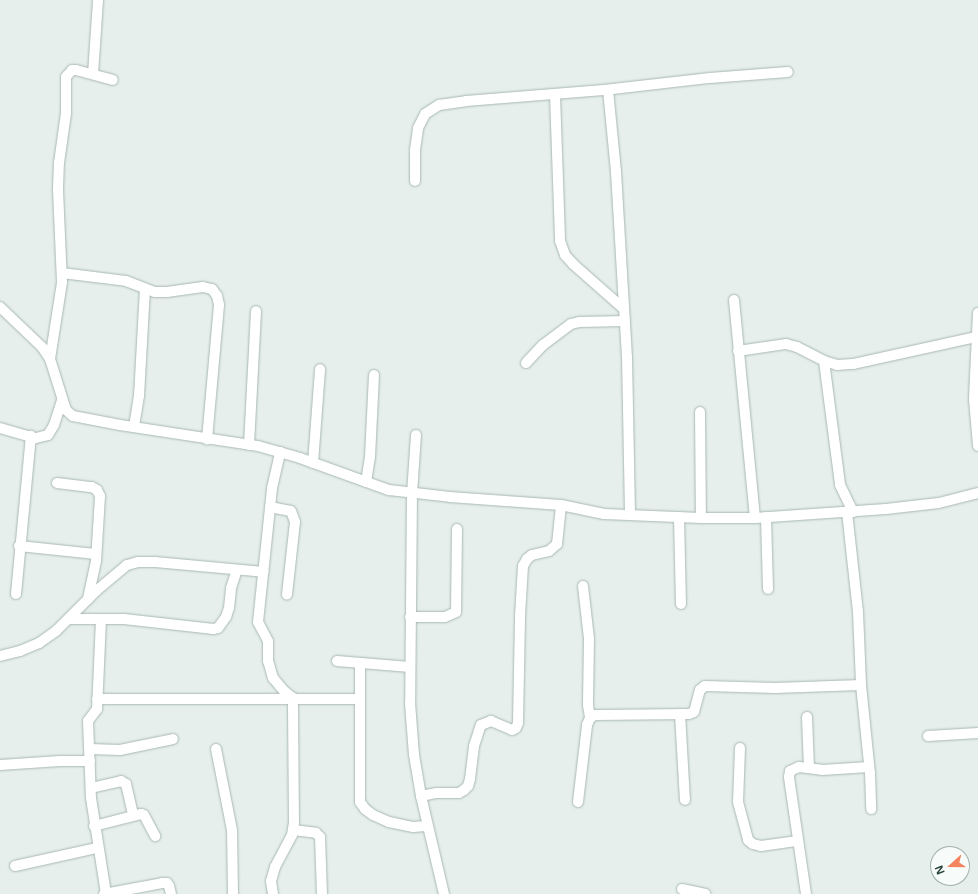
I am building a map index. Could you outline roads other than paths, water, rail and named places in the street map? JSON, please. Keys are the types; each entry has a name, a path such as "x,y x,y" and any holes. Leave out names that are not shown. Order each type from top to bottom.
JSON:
{"street":[{"path":"94,74 98,0"},
{"path":"50,359 56,325 62,273 58,182 66,113 66,77 72,70 76,70 113,80"},
{"path":"415,181 415,150 418,128 425,114 439,105 472,100 555,95 710,78 788,72"},
{"path":"608,90 615,165 627,358 630,514"},
{"path":"555,95 560,241 565,255 573,264 624,309"},
{"path":"62,273 126,281 137,284 145,290 167,292 203,287 212,289 218,296 219,305 207,439"},
{"path":"134,427 139,396 145,290"},
{"path":"734,300 755,518"},
{"path":"0,308 42,347 50,359 66,410 73,416 250,445 280,452 389,490 561,505 589,512 701,518 755,518 850,512 939,503 978,493"},
{"path":"250,445 256,310"},
{"path":"978,313 974,400 978,446"},
{"path":"526,363 539,349 571,324 578,322 625,321"},
{"path":"738,351 786,344 798,347 824,361 837,365 853,364 976,337"},
{"path":"824,361 840,485 850,512 858,612 861,685 870,767 871,809"},
{"path":"314,463 320,369"},
{"path":"366,482 370,457 374,376"},
{"path":"0,428 42,438 51,432 62,400"},
{"path":"700,412 701,518"},
{"path":"416,435 412,493 410,616 411,718 426,826 444,894"},
{"path":"16,594 19,546 31,436"},
{"path":"273,894 272,881 275,867 293,830 293,698 273,678 268,661 268,641 258,622 270,507 280,452"},
{"path":"56,483 92,487 97,490 100,496 96,554 88,600"},
{"path":"421,796 437,793 459,793 468,786 474,746 481,725 491,721 512,730 516,728 518,723 520,616 524,566 527,559 532,555 549,551 557,544 561,505"},
{"path":"270,507 291,511 295,522 287,596"},
{"path":"680,517 681,604"},
{"path":"766,517 768,589"},
{"path":"410,616 445,617 456,612 457,529"},
{"path":"19,546 96,554"},
{"path":"0,656 20,651 39,643 56,631 127,565 138,562 264,572"},
{"path":"69,619 152,621 213,629 218,628 226,617 229,608 231,588 237,570"},
{"path":"578,802 587,725 590,718 589,638 583,586"},
{"path":"101,619 97,709 88,721 94,826 105,894 162,883 167,883 171,894"},
{"path":"338,661 410,667"},
{"path":"360,663 360,802 365,810 389,822 413,827 426,826"},
{"path":"590,718 601,715 680,714 694,712 700,690 705,686 767,688 861,685"},
{"path":"97,699 360,699"},
{"path":"680,714 685,800"},
{"path":"807,717 809,768"},
{"path":"928,736 978,733"},
{"path":"90,749 120,750 173,739"},
{"path":"740,748 738,802 748,840 753,844 761,846 798,841"},
{"path":"216,749 232,830 233,894"},
{"path":"0,765 60,761 90,761"},
{"path":"806,894 789,777 790,771 794,769 809,768 822,770 870,767"},
{"path":"91,788 121,781 126,784 133,815"},
{"path":"94,826 133,815 144,815 155,836"},
{"path":"293,830 316,833 320,837 322,894"},
{"path":"15,866 98,848"},
{"path":"682,889 705,894"}]}
